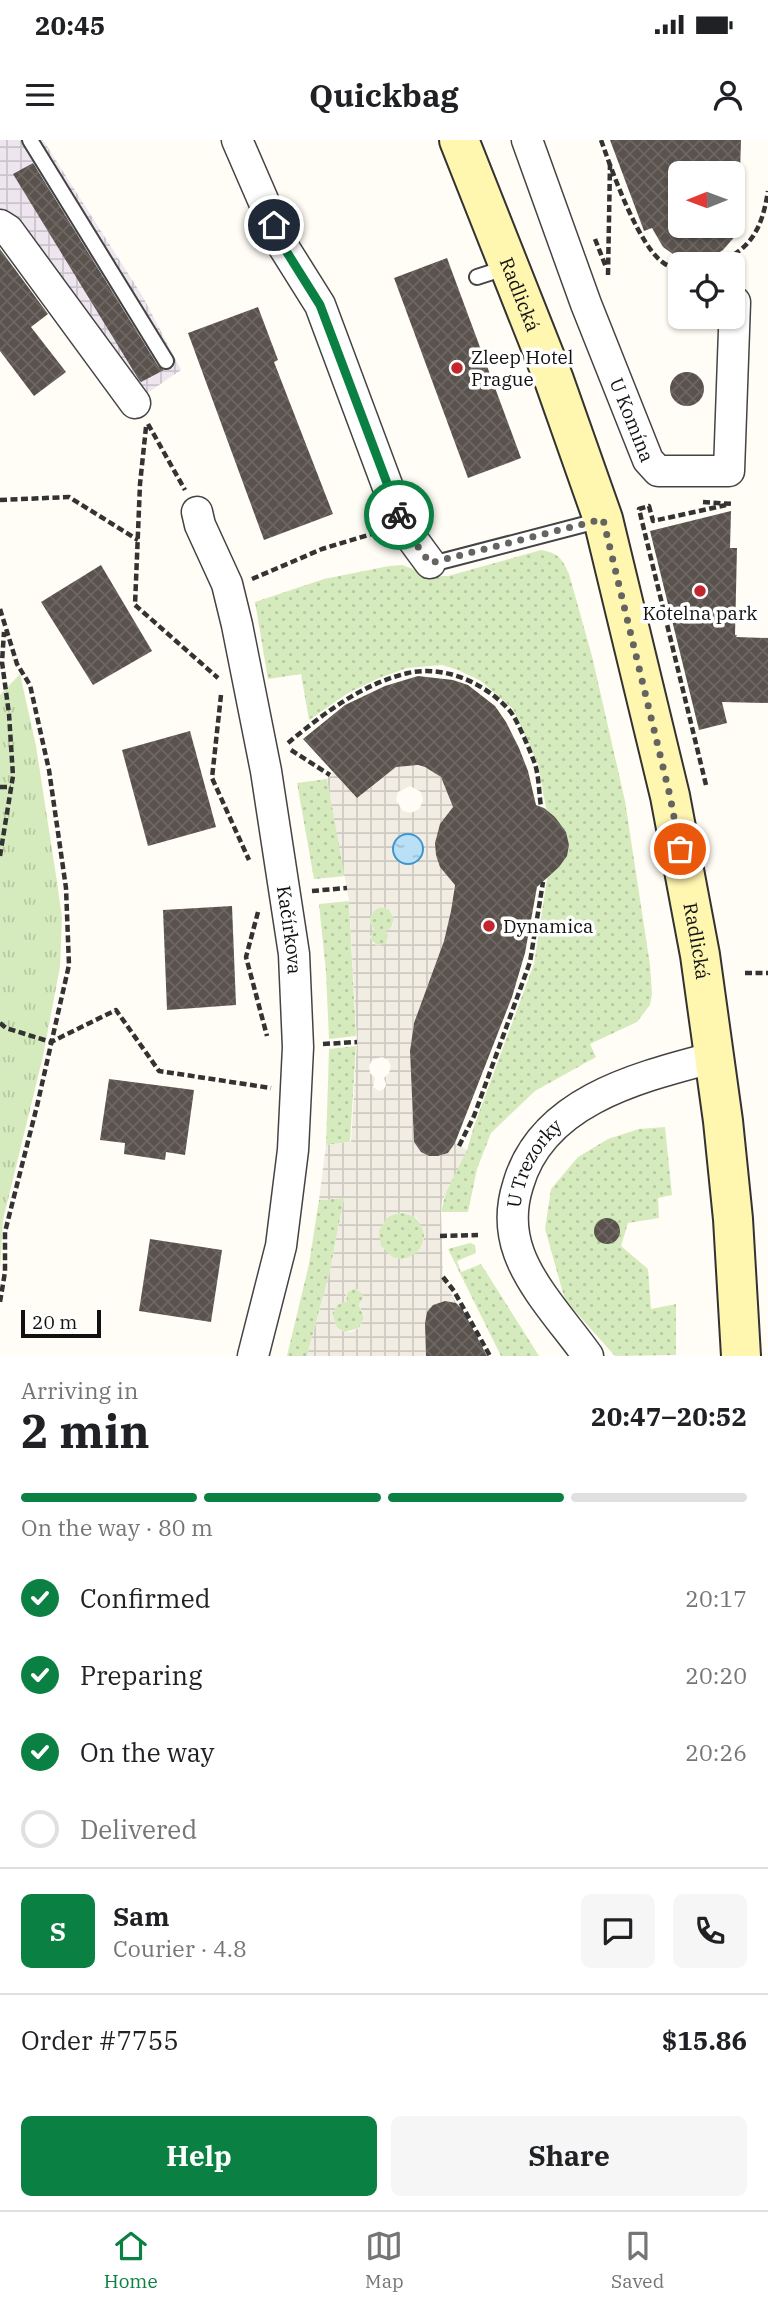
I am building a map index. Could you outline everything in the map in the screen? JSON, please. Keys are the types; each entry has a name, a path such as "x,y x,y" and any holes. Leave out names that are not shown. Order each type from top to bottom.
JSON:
{"main road":[{"name":"Radlická","path":"459,140 493,272 554,380 603,519 670,796 700,955 715,1057 733,1219 741,1356"}],"street":[{"path":"237,140 283,246 320,305 402,525 424,567"},
{"name":"U Komína","path":"527,140 586,304 638,437 648,460 658,471 729,471 734,329"},
{"path":"0,225 8,230 141,413"},
{"name":"Kačírkova","path":"197,512 200,525 227,584 237,625 266,771 294,954 298,1047 293,1150 281,1246 253,1356"},
{"name":"U Trezorky","path":"588,1356 532,1278 518,1251 513,1216 524,1164 544,1136 583,1105 644,1076 715,1057"}],"lane":[{"path":"30,140 166,361"},
{"path":"424,567 603,519"}],"path":[{"path":"600,140 641,236 651,252 668,266"},
{"path":"607,285 610,164"},
{"path":"738,252 754,237 762,219 768,191"},
{"path":"141,413 197,512"},
{"path":"141,413 135,605 218,678"},
{"path":"0,500 69,497 138,540"},
{"path":"706,785 639,509 649,506 653,521 733,504"},
{"path":"242,583 322,549 402,525"},
{"path":"0,609 17,664 30,685 50,770 66,888 69,965 0,1245"},
{"path":"0,856 13,776 2,662 5,628"},
{"path":"330,775 285,745 321,716 372,685 409,673 425,670 439,672 459,676 479,685 511,712 536,766 541,807"},
{"path":"221,694 212,778 250,862"},
{"path":"0,787 11,786"},
{"path":"459,1146 474,1116 530,962 543,882"},
{"path":"312,892 347,888"},
{"path":"261,901 246,957 268,1037"},
{"path":"745,973 768,972"},
{"path":"0,1023 6,1028 51,1042 116,1010 159,1071 272,1088"},
{"path":"322,1044 357,1042"},
{"path":"0,1302 5,1272 5,1232"},
{"path":"440,1236 478,1235"},
{"path":"443,1278 454,1292 490,1356"}],"shaded area":[{"path":"0,140 43,140 143,297 181,370 127,407 0,240"},
{"path":"396,767 425,767 441,777 453,807 457,862 451,911 444,941 414,1023 410,1051 414,1142 429,1156 448,1153 455,1143 467,1150 442,1201 441,1212 443,1277 456,1303 445,1301 433,1305 427,1312 426,1356 307,1356 330,1271 344,1198 319,1200 326,1145 351,1142 357,1042 349,901 327,779 333,772 357,798","holes":["410,786 421,792 423,801 419,809 411,813 403,811 396,800 398,792","382,907 389,909 394,919 392,927 386,931 386,943 378,946 370,937 374,930 369,920 374,910","382,1057 388,1060 391,1066 384,1078 386,1085 379,1091 373,1087 375,1078 370,1073 369,1066 372,1060","402,1212 417,1218 424,1232 424,1240 418,1252 405,1259 397,1259 381,1246 379,1231 387,1217","352,1289 362,1293 363,1298 359,1304 364,1318 359,1328 351,1332 337,1328 332,1314 337,1305 347,1301 346,1294"]}],"green space":[{"path":"541,550 562,560 569,574 592,656 625,801 652,994 650,1005 637,1022 590,1044 596,1057 535,1091 491,1133 477,1169 468,1212 441,1212 449,1179 467,1150 534,964 550,859 549,824 538,764 513,709 481,681 442,665 407,668 379,678 348,693 309,720 301,674 268,679 255,602 324,579 389,566 402,565 432,576 448,576"},
{"path":"20,674 36,746 62,918 60,967 43,1056 3,1220 0,1269 0,695"},
{"path":"327,779 346,876 314,879 297,783"},
{"path":"349,901 356,1036 329,1039 319,904"},
{"path":"381,907 389,909 394,919 386,943 378,946 371,940 374,930 369,920 374,910"},
{"path":"356,1046 350,1142 326,1145 329,1049"},
{"path":"665,1127 672,1195 658,1198 659,1218 628,1223 621,1246 648,1269 651,1309 676,1304 676,1355 615,1356 565,1300 545,1229 551,1189 578,1157 608,1139 639,1129","holes":["605,1218 614,1220 620,1230 615,1241 602,1242 595,1234 595,1225"]},
{"path":"344,1198 330,1271 307,1356 287,1356 309,1264 319,1200"},
{"path":"401,1213 417,1220 424,1236 417,1252 401,1259 385,1252 378,1236 385,1220"},
{"path":"470,1243 475,1245 476,1253 457,1261 461,1272 481,1264 539,1356 501,1356 448,1249"},
{"path":"355,1288 362,1293 363,1298 359,1305 364,1318 359,1328 345,1332 337,1328 332,1314 337,1305 346,1301 347,1292"}],"water":[{"path":"408,834 419,838 423,849 419,860 408,864 397,860 393,849 397,838"}],"building":[{"path":"610,140 741,140 740,161 668,161 668,238 734,238 723,250 670,252 663,247 652,228 644,231"},
{"path":"33,163 158,366 164,370 141,382 139,380 13,174"},
{"path":"0,249 48,314 31,327 66,372 34,396 0,351"},
{"name":"Zleep Hotel Prague","path":"447,258 521,458 468,478 394,278"},
{"path":"258,307 278,360 274,362 333,514 264,540 188,333"},
{"path":"687,372 699,377 704,389 699,401 687,406 675,401 670,389 675,377"},
{"name":"Kotelna park","path":"731,511 730,548 737,548 735,635 768,638 768,703 722,702 727,723 699,730 650,531"},
{"path":"101,565 152,651 93,685 41,602"},
{"name":"Dynamica","path":"418,676 453,680 468,685 495,706 519,748 536,805 555,817 566,832 569,845 567,856 559,867 537,887 525,953 512,997 455,1143 448,1153 438,1156 421,1152 414,1142 410,1051 414,1023 444,941 451,911 455,885 440,867 435,843 440,824 453,807 441,777 418,765 396,767 357,798 303,739 345,705 385,686"},
{"path":"190,731 216,827 148,846 122,750"},
{"path":"232,906 236,1005 167,1010 163,910"},
{"path":"109,1079 194,1090 185,1155 166,1152 165,1160 124,1154 125,1143 100,1140"},
{"path":"607,1218 616,1222 620,1231 616,1240 607,1244 598,1240 594,1231 598,1222"},
{"path":"150,1239 222,1250 211,1322 139,1311"},
{"path":"445,1301 456,1303 463,1310 487,1356 426,1356 427,1312 433,1305"}],"way so far":[{"path":"399,515 402,525 430,563 603,519 670,796 680,849"}],"place":[{"name":"Zleep Hotel Prague","path":"457,368"},
{"name":"Kotelna park","path":"700,591"},
{"name":"Dynamica","path":"489,926"}],"route":[{"path":"274,225 283,246 320,305 399,515"}]}
